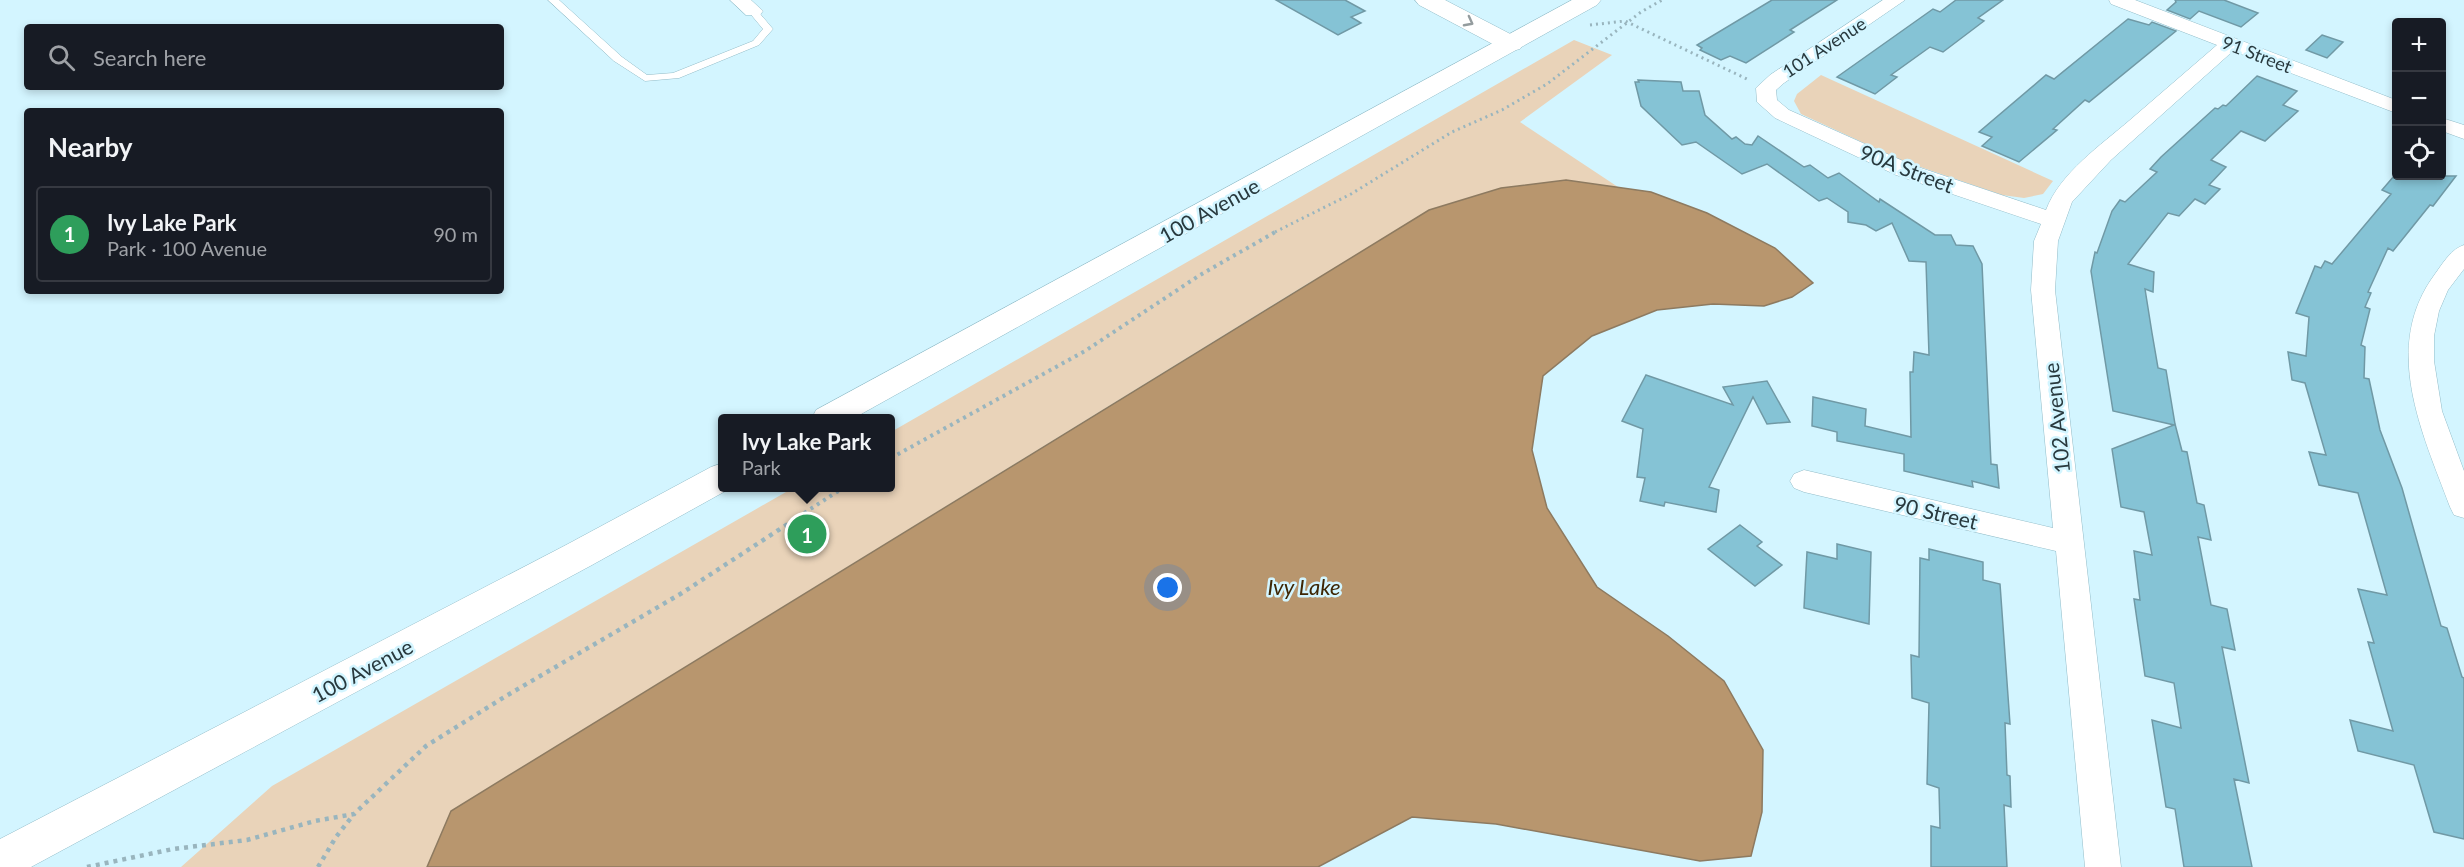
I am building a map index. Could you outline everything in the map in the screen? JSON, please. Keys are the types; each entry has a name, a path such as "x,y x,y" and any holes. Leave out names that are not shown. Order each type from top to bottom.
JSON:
{"main road":[{"path":"1427,0 1520,39"},
{"path":"1464,0 1520,39"},
{"name":"100 Avenue","path":"835,414 1590,0"},
{"name":"100 Avenue","path":"0,861 579,555 718,479"}],"street":[{"name":"101 Avenue","path":"1766,95 1896,0"},
{"name":"91 Street","path":"2118,0 2392,105"},
{"name":"102 Avenue","path":"2103,867 2043,290 2046,241 2061,201 2076,182 2103,154 2231,43"},
{"name":"90A Street","path":"1766,95 1782,114 1897,168 2053,220"},
{"path":"2446,126 2464,133"},
{"path":"2464,253 2440,284 2427,310 2422,339 2422,364 2427,407 2464,507"},
{"name":"90 Street","path":"1804,481 2068,543"}],"lane":[{"path":"553,0 618,59 645,78 675,76 756,43 768,29 746,6"}],"path":[{"path":"895,456 1085,351 1245,249 1302,217 1352,194 1452,132 1502,110 1547,84 1662,0"},
{"path":"1559,17 1582,26 1628,23 1766,95"},
{"path":"318,867 336,837 354,814 426,746 506,696 682,593 837,492"},
{"path":"87,867 173,849 247,840 315,821 354,814"},
{"path":"112,867 115,861"}],"shaded area":[{"path":"1574,40 1612,55 1520,122 1618,187 1476,196 1312,281 451,811 435,867 181,867 272,786 786,492 895,492 895,430"},
{"path":"1821,75 2053,181 2043,194 2024,198 2002,195 1903,161 1801,114 1794,101 1797,94"}],"water":[{"name":"Ivy Lake","path":"1566,180 1651,192 1707,213 1775,248 1813,283 1792,297 1764,306 1713,304 1657,310 1592,336 1543,376 1532,450 1547,508 1597,587 1668,636 1724,681 1763,750 1762,812 1751,856 1700,861 1496,824 1412,817 1318,867 427,867 451,811 1429,210 1501,188"}],"building":[{"path":"1276,0 1345,0 1365,11 1351,17 1361,23 1338,35"},
{"path":"1772,0 1837,0 1790,30 1794,32 1746,63 1730,56 1721,60 1700,50 1702,48 1697,45"},
{"path":"1956,0 2003,0 1978,18 1984,21 1943,52 1930,47 1891,75 1897,77 1875,94 1837,77 1933,9 1940,12"},
{"path":"2175,0 2224,0 2258,13 2241,27 2199,11 2190,19 2167,10 2176,2"},
{"path":"2128,19 2149,25 2152,22 2176,31 2089,102 2085,100 2053,129 2057,130 2019,162 1982,146 1992,137 1979,132 2046,75 2054,79"},
{"path":"2322,35 2343,42 2327,58 2306,50"},
{"path":"2257,76 2297,91 2283,105 2298,111 2265,141 2241,131 2211,160 2226,167 2209,185 2220,189 2205,204 2195,199 2179,216 2168,213 2128,264 2154,272 2153,292 2145,289 2158,368 2166,370 2182,451 2187,452 2197,503 2204,505 2211,540 2198,537 2211,605 2227,609 2235,650 2222,647 2249,783 2234,779 2252,867 2184,867 2175,809 2166,807 2152,720 2181,728 2174,683 2145,676 2134,599 2140,600 2134,551 2152,555 2144,512 2121,507 2112,449 2174,425 2113,411 2091,271 2095,252 2097,253 2112,211 2120,200 2125,202 2157,172 2150,169 2161,157 2215,108 2226,106"},
{"path":"1638,80 1681,82 1683,91 1699,91 1705,115 1732,139 1736,137 1745,144 1752,145 1758,136 1804,167 1810,165 1828,178 1839,173 1879,202 1880,199 1935,235 1951,235 1956,245 1973,246 1982,264 1991,464 1997,465 1999,488 1972,481 1973,487 1904,471 1904,454 1837,441 1837,432 1812,426 1813,397 1866,409 1865,426 1911,437 1910,372 1913,372 1914,352 1929,355 1926,262 1909,261 1892,223 1876,231 1866,225 1848,222 1848,212 1827,198 1819,201 1767,164 1742,174 1696,142 1682,145 1641,106 1635,82 1639,82"},
{"path":"2446,176 2456,176 2393,251 2388,248 2368,292 2371,293 2365,307 2370,309 2361,345 2365,347 2364,378 2369,379 2380,430 2402,488 2441,626 2447,628 2464,678 2464,839 2434,832 2414,765 2358,751 2350,720 2393,731 2368,642 2374,643 2358,589 2387,595 2358,493 2319,485 2309,452 2326,455 2305,383 2292,380 2288,352 2306,356 2309,317 2296,313 2315,266 2321,268 2325,261 2332,264 2391,194 2382,190 2392,178 2446,180"},
{"path":"1646,375 1733,405 1723,387 1767,381 1790,422 1767,424 1753,397 1709,487 1719,490 1716,512 1665,502 1664,506 1640,501 1645,478 1637,477 1643,429 1622,421"},
{"path":"1740,525 1762,542 1757,546 1782,565 1755,586 1708,549"},
{"path":"1837,544 1871,552 1869,624 1804,608 1807,552 1837,559"},
{"path":"1929,549 1983,562 1983,580 2000,584 2010,724 2005,723 2011,807 2004,805 2007,867 1931,867 1931,826 1940,828 1939,788 1927,784 1929,703 1912,698 1911,655 1919,657 1920,558 1929,560"}],"place":[{"name":"Ivy Lake Park","path":"807,534"}]}
